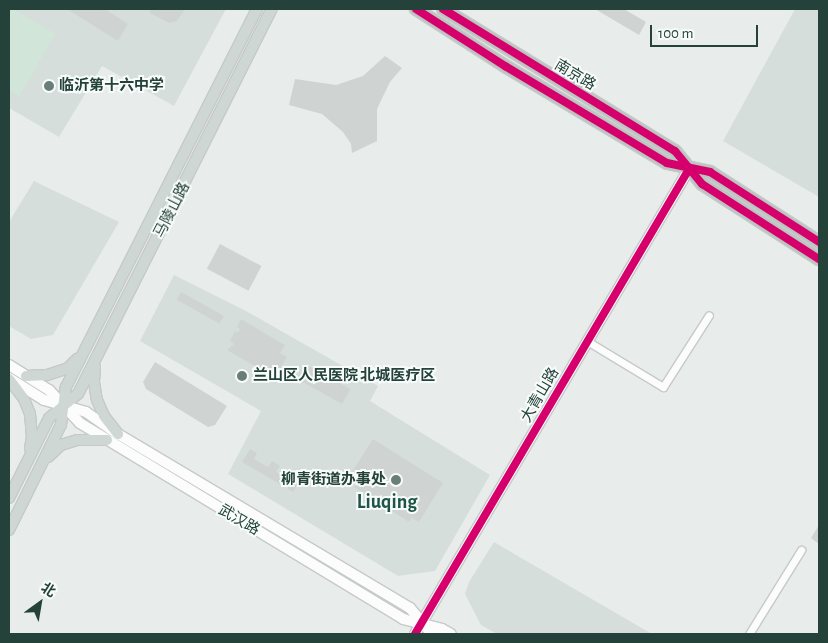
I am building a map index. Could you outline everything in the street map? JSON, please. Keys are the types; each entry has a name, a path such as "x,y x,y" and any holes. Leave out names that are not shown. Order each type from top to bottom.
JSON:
{"highway":[{"name":"南京路","path":"416,9 505,66 667,163 710,172 819,242"},
{"name":"南京路","path":"443,9 674,151 702,184 819,259"}],"main road":[{"name":"马陵山路","path":"9,530 61,425 66,387 257,9"},
{"name":"马陵山路","path":"9,498 49,418 78,394 272,9"},
{"name":"大青山路","path":"415,634 689,169"},
{"path":"26,376 47,376 68,368 84,351"},
{"path":"96,360 94,382 97,400 104,416 118,434"},
{"name":"武汉路","path":"9,365 49,390 64,404 80,424 403,620 422,623 451,634"},
{"path":"9,379 24,399 30,414 32,436 28,461"},
{"name":"武汉路","path":"9,379 44,400 64,404 86,412 118,434 410,608 432,634"},
{"path":"43,461 61,445 77,440 107,440"}],"street":[{"path":"587,341 663,387 709,315"},
{"path":"749,634 801,550"}],"shaded area":[{"name":"临沂第十六中学","path":"9,9 226,9 174,106 102,66 59,137 9,108"},
{"path":"795,9 819,9 819,197 723,141"},
{"path":"34,181 119,222 53,335 31,339 9,326 9,222"},
{"path":"174,275 246,311 378,386 370,401 490,475 435,571 398,576 228,474 261,411 140,341"},
{"path":"494,542 652,634 497,634 481,625 465,594 469,582"}],"green space":[{"path":"9,9 13,9 55,34 19,96 9,90"}],"building":[{"path":"67,9 105,9 128,24 118,41"},
{"path":"150,9 185,9 177,21 169,23 150,13"},
{"path":"595,9 624,9 646,22 639,35"},
{"path":"385,56 402,68 390,82 377,109 377,141 352,153 351,144 343,132 322,114 289,105 295,79 336,85 363,76"},
{"path":"220,244 261,266 248,291 207,269"},
{"path":"181,292 224,316 219,324 177,300"},
{"path":"241,319 285,345 280,353 287,357 275,378 227,350 234,344 230,341 235,331 238,333 240,329 237,327"},
{"path":"155,362 227,406 215,425 208,427 146,389 143,382"},
{"path":"305,364 350,389 342,404 297,379"},
{"name":"柳青街道办事处","path":"373,439 443,483 419,522 412,518 409,522 354,487 356,483 348,478"},
{"path":"250,449 257,453 254,459 268,467 272,461 280,466 276,472 290,480 294,475 301,479 293,492 242,462"},
{"path":"819,525 819,544 811,538"}],"cycle path":[{"path":"416,9 505,66 667,163 710,172 819,242"},
{"path":"443,9 675,151 702,184 819,259"},
{"path":"415,634 689,169"}],"place":[{"name":"临沂第十六中学","path":"49,86"},
{"name":"兰山区人民医院 北城医疗区","path":"242,376"},
{"name":"柳青街道办事处","path":"396,480"}],"district":[{"name":"Liuqing","path":"387,502"}]}
